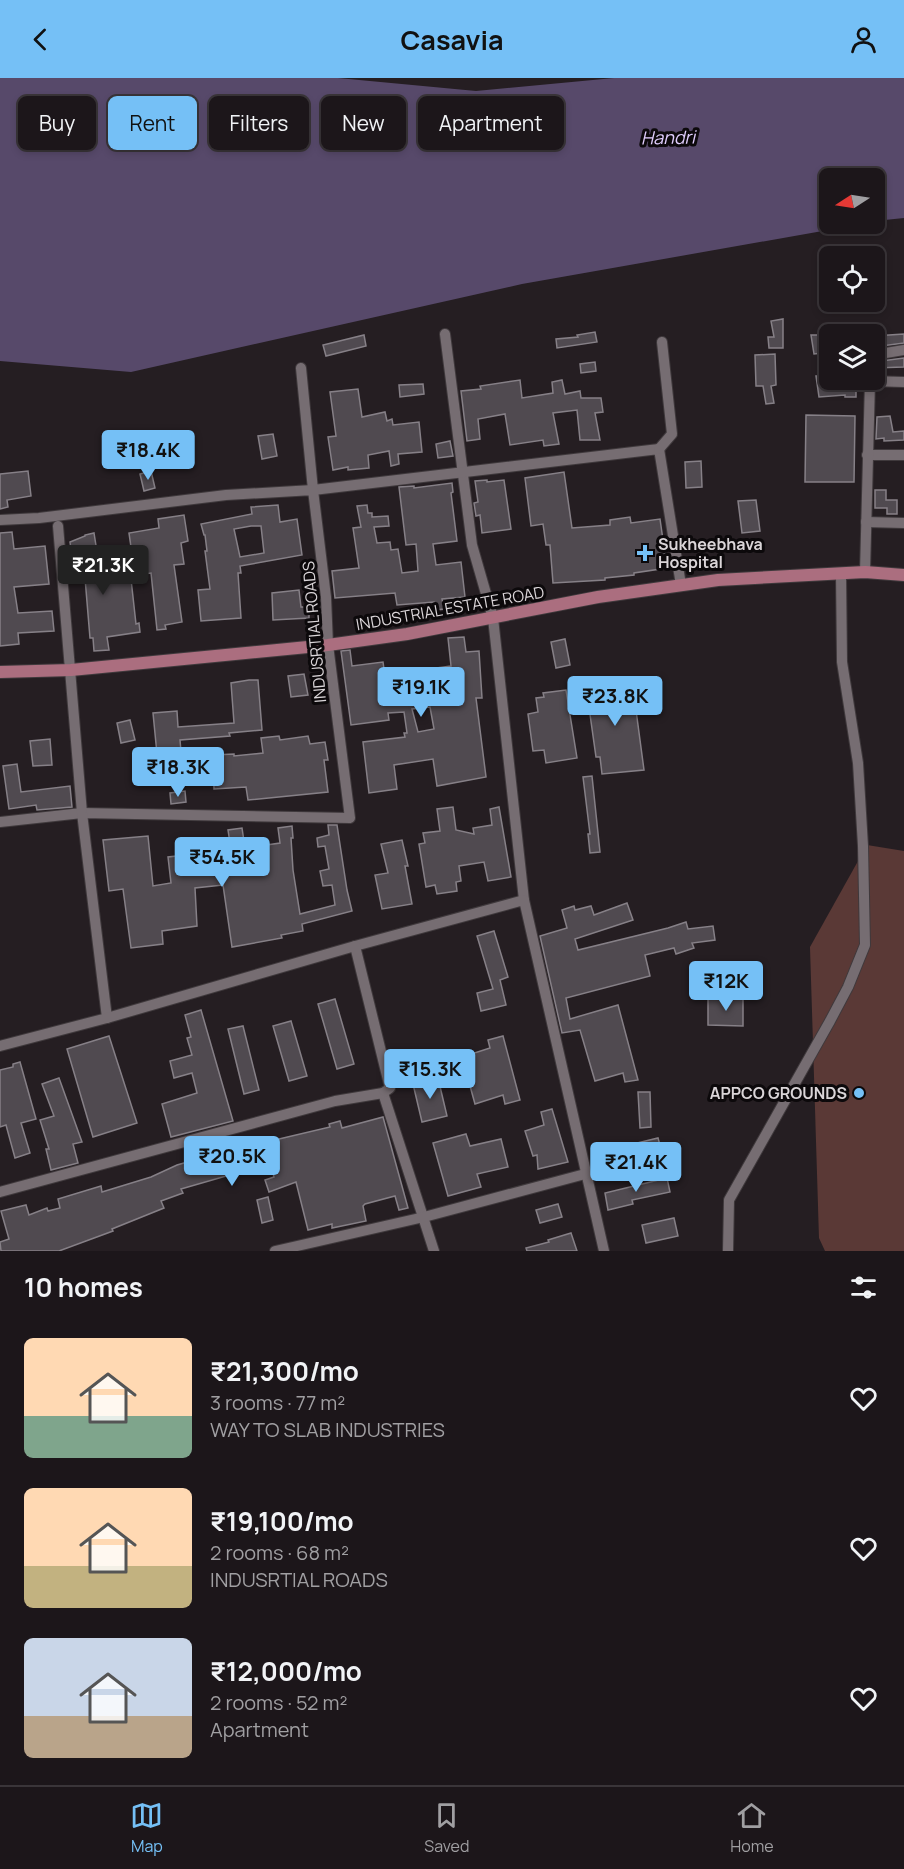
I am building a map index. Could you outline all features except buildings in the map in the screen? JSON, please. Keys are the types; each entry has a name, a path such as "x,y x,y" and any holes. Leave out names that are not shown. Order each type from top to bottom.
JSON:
{"main road":[{"name":"INDUSTRIAL ESTATE ROAD","path":"0,672 71,670 328,645 407,634 598,597 718,579 865,572 904,574"}],"street":[{"path":"445,334 472,544 493,618 524,900 604,1251"},
{"path":"0,520 39,518 226,495 313,490 659,449 672,434 662,342"},
{"path":"885,353 904,350"},
{"name":"INDUSRTIAL ROADS","path":"82,813 350,818 328,645 326,597 301,368"},
{"path":"885,381 904,382"},
{"path":"865,572 870,390"},
{"path":"659,449 681,585"},
{"path":"867,455 904,455"},
{"path":"866,522 904,523"},
{"path":"58,526 82,813 108,1018"},
{"path":"728,1251 729,1200 830,1021 848,987 865,945 863,846 858,763 842,662 841,574"},
{"path":"0,822 82,813"},
{"path":"0,1046 108,1018 355,946 524,900"},
{"path":"0,1192 335,1101 383,1093 390,1088 355,946"},
{"path":"383,1093 434,1251"},
{"path":"275,1251 424,1217 585,1174"}],"shaded area":[{"name":"APPCO GROUNDS","path":"867,845 904,851 904,1251 825,1251 819,1238 810,947"}],"water":[{"name":"Handri","path":"0,78 338,78 476,91 614,78 904,78 904,218 885,220 885,168 819,168 819,232 522,284 131,372 0,361"}],"place":[{"name":"Sukheebhava Hospital","path":"645,553"},
{"name":"APPCO GROUNDS","path":"859,1093"}]}
